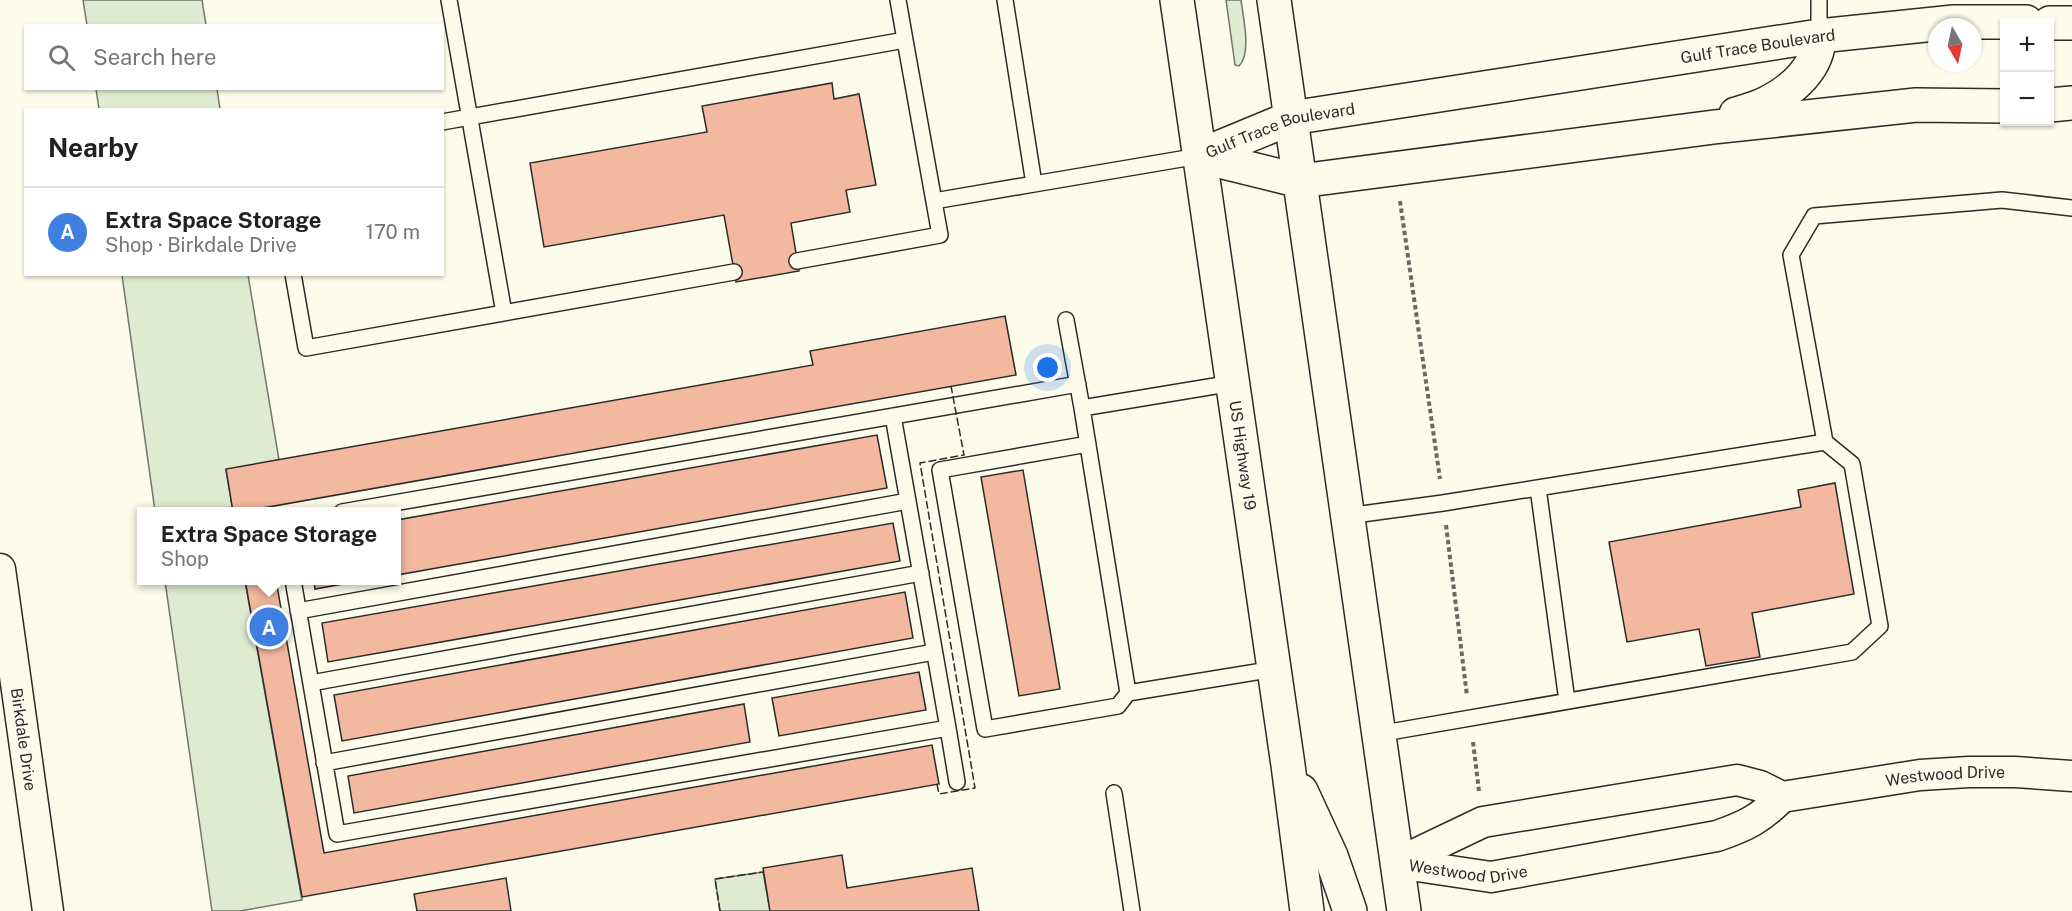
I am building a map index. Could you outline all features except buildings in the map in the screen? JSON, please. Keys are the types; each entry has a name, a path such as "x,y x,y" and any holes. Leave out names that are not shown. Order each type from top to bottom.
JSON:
{"main road":[{"name":"US Highway 19","path":"1177,0 1288,765 1307,911"},
{"path":"1274,0 1404,911"},
{"name":"Gulf Trace Boulevard","path":"1199,156 1291,118 1819,36 1954,22 2000,22"},
{"path":"2054,23 2072,23"},
{"path":"1668,133 1767,104 1793,85 1811,67 1819,49 1819,36"},
{"path":"2054,105 2072,103"},
{"name":"Gulf Trace Boulevard","path":"1199,156 1300,181 1668,133 1916,105 2000,106"},
{"path":"1288,765 1331,856 1350,911"}],"street":[{"name":"Birkdale Drive","path":"0,569 48,911"},
{"name":"Westwood Drive","path":"1397,863 1483,822 1737,780 1760,786 1782,797 1930,774 2015,772 2072,776"},
{"name":"Westwood Drive","path":"1397,863 1491,878 1717,836 1744,826 1765,814 1782,797"}],"lane":[{"path":"449,0 504,313"},
{"path":"797,261 939,235 898,0"},
{"path":"1005,0 1034,184"},
{"path":"1819,0 1819,36"},
{"path":"444,122 905,40"},
{"path":"934,201 1199,156"},
{"path":"1378,734 1852,652 1880,626 1852,464 1825,442 1791,255 1814,216 2002,200 2072,208"},
{"path":"293,276 306,348 734,272"},
{"path":"1066,320 1128,693"},
{"path":"1082,408 1233,383"},
{"path":"371,507 1077,384"},
{"path":"893,416 957,782"},
{"path":"1347,516 1443,503 1825,442"},
{"path":"1088,444 940,470 985,729 1118,706 1128,693 1274,669"},
{"path":"1538,488 1567,701"},
{"path":"298,611 908,501"},
{"path":"311,683 921,573"},
{"path":"294,585 337,834 948,728"},
{"path":"324,763 934,652"},
{"path":"1114,793 1132,911"}],"path":[{"path":"1395,168 1443,503 1483,822"}],"green space":[{"path":"83,0 202,0 206,24 87,24"},
{"path":"1226,0 1241,0 1246,44 1243,60 1239,66 1235,65"},
{"path":"96,90 217,90 220,108 99,108"},
{"path":"122,276 248,276 279,460 226,470 232,507 154,507"},
{"path":"166,585 246,585 302,900 240,911 212,911"},
{"path":"763,872 770,911 720,911 715,879"}],"fence":[{"path":"937,784 939,794 975,788 920,463 964,455 951,386"},
{"path":"720,911 715,879 763,872"}],"place":[{"name":"Extra Space Storage","path":"269,627"}]}
